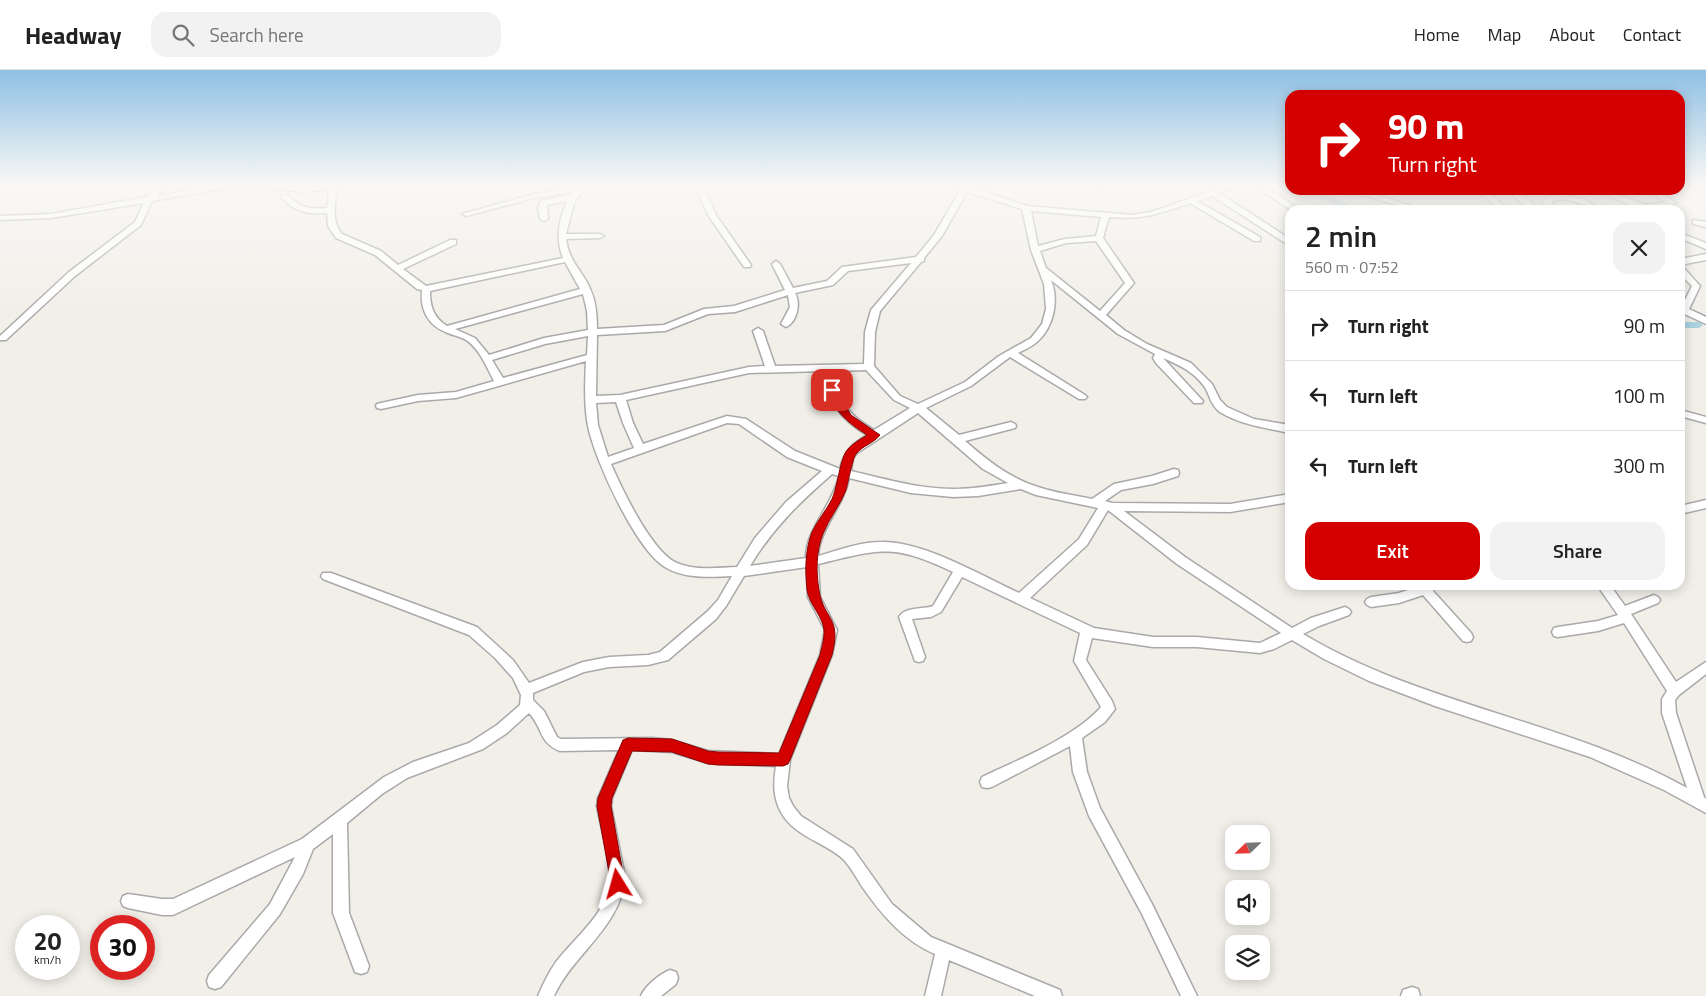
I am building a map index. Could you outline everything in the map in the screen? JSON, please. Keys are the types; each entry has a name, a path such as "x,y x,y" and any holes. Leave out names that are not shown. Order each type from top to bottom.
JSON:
{"street":[{"path":"2,338 72,274 131,228"},
{"path":"332,228 339,236 372,249 420,287 426,289 569,259"},
{"path":"564,228 563,244 569,259 587,290 592,310 591,400 595,434 604,462 624,505 660,556 668,564 680,569 696,572 740,571 812,561 880,546 893,547 925,555 1087,631 1121,639 1153,642 1197,642 1249,648 1270,645 1315,622 1345,612"},
{"path":"721,228 747,265"},
{"path":"942,228 921,259 880,303 870,332 869,367 897,398 918,408 958,439 987,466 1020,486 1104,505 1230,508 1285,499"},
{"path":"1030,228 1034,250 1042,269 1049,296 1048,317 1043,329 1034,340 1011,353 968,384 918,408 852,450 846,464 846,472 837,500 818,532 812,561 814,597 829,623 830,638 826,655 783,760 780,786 782,800 796,821 848,854 887,909 926,942 1054,996"},
{"path":"1101,315 1130,283 1126,275 1103,247 1099,238 1102,228"},
{"path":"1239,228 1257,239"},
{"path":"1268,228 1285,240"},
{"path":"562,237 600,236"},
{"path":"1685,237 1706,246"},
{"path":"1034,250 1076,238 1099,238"},
{"path":"1243,239 1285,242"},
{"path":"397,268 453,242"},
{"path":"1685,261 1706,257"},
{"path":"486,359 544,341 593,332 665,328 700,313 735,309 830,283 845,269 921,259"},
{"path":"776,264 792,292 795,304 786,324"},
{"path":"1042,269 1121,332 1183,362 1209,386 1216,402 1232,414 1252,422 1285,428"},
{"path":"1685,274 1696,286 1696,289 1685,305"},
{"path":"426,289 425,302 427,311 433,320 446,329 473,340 500,382"},
{"path":"446,329 587,290"},
{"path":"1685,309 1706,317"},
{"path":"1685,309 1706,321"},
{"path":"758,331 771,369"},
{"path":"1011,353 1024,363 1082,397"},
{"path":"1161,353 1158,358 1159,362 1198,401"},
{"path":"381,406 418,398 456,395 590,357"},
{"path":"591,400 620,398 749,370 869,367"},
{"path":"829,369 834,396 844,414 852,422 874,435"},
{"path":"620,398 628,423 640,449"},
{"path":"1685,415 1706,420"},
{"path":"1685,422 1692,417"},
{"path":"604,462 727,419 735,419 742,421 791,454 830,470 931,492 978,492 1020,486"},
{"path":"958,439 1011,426"},
{"path":"128,901 173,907 186,902 307,844 340,821 370,795 395,777 421,765 472,748 486,741 522,712 526,696 583,667 610,662 648,660 664,656 712,615 722,603 759,541 790,505 830,470"},
{"path":"1020,600 1083,542 1104,505 1118,487 1153,480 1174,473"},
{"path":"1685,509 1706,504"},
{"path":"1104,505 1291,635 1379,679 1579,746 1622,763 1702,803"},
{"path":"919,657 906,617 908,614 931,612 937,609 960,571"},
{"path":"327,576 473,631 504,658 539,715 552,741 556,744 672,746 708,757 783,760"},
{"path":"1371,602 1399,598 1420,590"},
{"path":"1430,590 1467,637"},
{"path":"1607,590 1674,691"},
{"path":"1558,632 1605,624 1654,600"},
{"path":"987,782 1075,735 1100,718 1108,709 1108,705 1080,661 1087,631"},
{"path":"1702,803 1669,713 1668,699 1674,691 1706,667"},
{"path":"1075,735 1080,772 1094,811 1147,909 1189,996"},
{"path":"546,996 558,971 608,911 615,897 618,884 617,871 604,806 605,798 628,744"},
{"path":"340,821 341,913 361,966"},
{"path":"215,981 275,909 298,869 307,844"},
{"path":"933,996 944,950"},
{"path":"649,996 670,978"}],"waterway":[{"path":"1685,325 1699,325"}],"route":[{"path":"618,884 604,806 605,798 628,744 672,746 708,757 783,760 826,655 830,638 831,630 829,623 816,602 813,590 812,552 814,543 818,532 837,500 846,472 848,457 852,450 874,435 848,418 832,390"}]}
